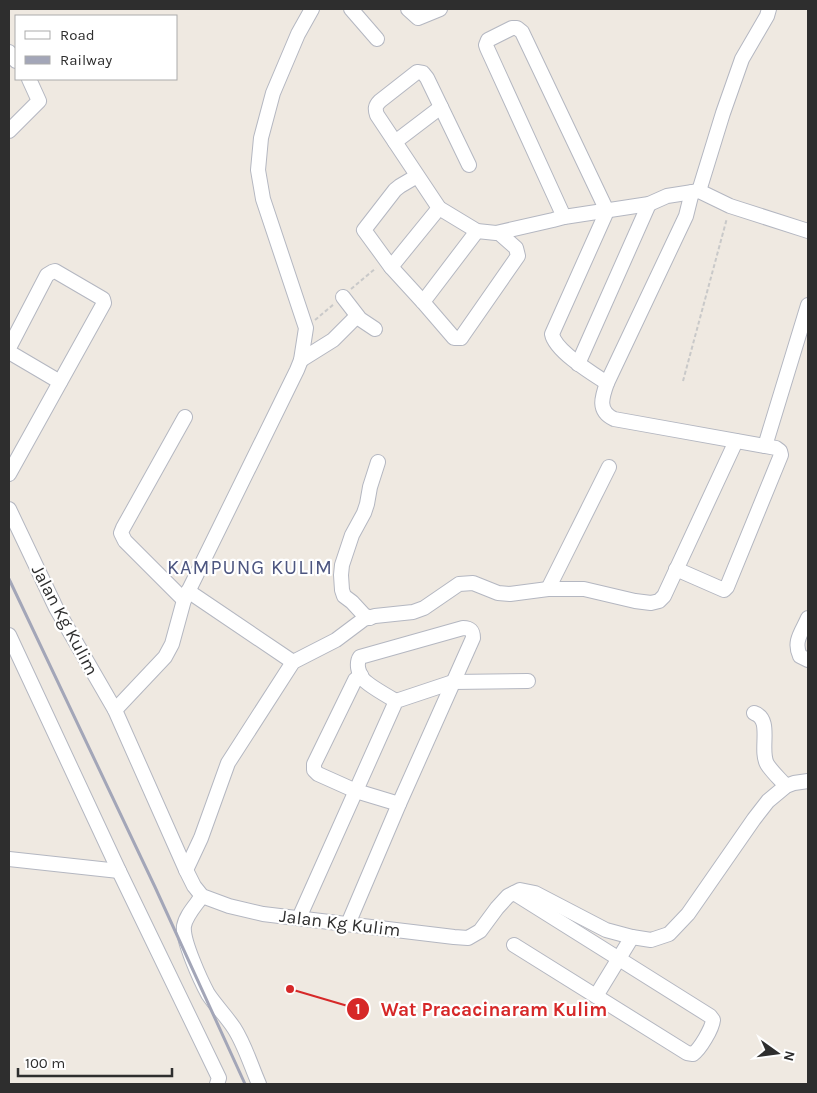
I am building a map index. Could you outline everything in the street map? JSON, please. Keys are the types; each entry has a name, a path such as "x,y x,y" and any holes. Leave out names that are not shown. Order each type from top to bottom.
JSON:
{"street":[{"path":"115,710 165,657 172,644 186,596 301,360 306,328 263,199 258,170 261,138 273,93 298,34 312,9"},
{"path":"351,9 377,38"},
{"path":"408,9 418,18 440,9"},
{"path":"676,569 724,590 727,587 781,455 780,451 776,448 614,419 604,412 602,405 603,395 686,216 742,59 767,16 768,9"},
{"path":"564,217 486,46 488,40 514,28 522,32 607,210 552,337 578,364 607,383"},
{"path":"469,165 423,73 417,72 376,105 377,116 440,208 477,231 499,233 564,217 649,204 667,196 696,192 730,206 808,231"},
{"path":"9,131 39,101 29,80"},
{"path":"395,142 441,107"},
{"path":"417,176 395,190 364,230 391,268 451,336 458,339 463,335 518,256 519,253 516,248 499,233"},
{"path":"578,364 649,204"},
{"path":"391,268 440,208"},
{"path":"423,302 477,231"},
{"path":"9,348 47,275 52,272 55,271 103,299 104,303 9,474"},
{"path":"343,297 360,320 375,329"},
{"path":"765,446 808,305"},
{"path":"301,360 333,340 357,316"},
{"path":"9,352 60,382"},
{"path":"185,417 123,528 122,533 125,542 186,596 293,662"},
{"path":"186,870 201,838 228,763 293,662 336,640 364,620 376,616 413,612 424,608 459,584 472,583 498,593 510,594 548,589 584,589 635,601 651,603 659,601 664,596 736,441"},
{"path":"370,618 364,615 344,596 341,575 342,565 352,535 367,504 378,462"},
{"path":"548,589 609,467"},
{"name":"Jalan Kg Kulim","path":"9,509 56,608 115,710 186,870 194,886 202,896 229,906 255,912 468,938 480,931 497,908 508,896 514,893"},
{"path":"804,657 796,647 808,618"},
{"path":"348,924 473,638 471,630 464,628 360,657 357,662 364,680 396,701"},
{"path":"10,643 222,1082"},
{"path":"361,675 355,680 313,767 318,774 356,791 399,804"},
{"path":"300,918 396,701 453,682 528,681"},
{"path":"754,713 763,719 764,756 767,765 786,786"},
{"path":"514,893 520,890 534,893 606,930 632,937 651,940 669,934 688,914 768,801 794,782 808,781"},
{"path":"9,858 119,871"},
{"path":"514,893 710,1016 713,1020 712,1026 698,1050 690,1054 514,945"},
{"path":"202,896 186,919 184,928 185,939 202,983 234,1028 259,1084"},
{"path":"596,996 632,937"}],"path":[{"path":"683,381 730,206"}],"railway":[{"path":"9,579 155,887 245,1084"}],"place":[{"name":"Wat Pracacinaram Kulim","path":"290,989"}],"district":[{"name":"KAMPUNG KULIM","path":"250,567"}]}
